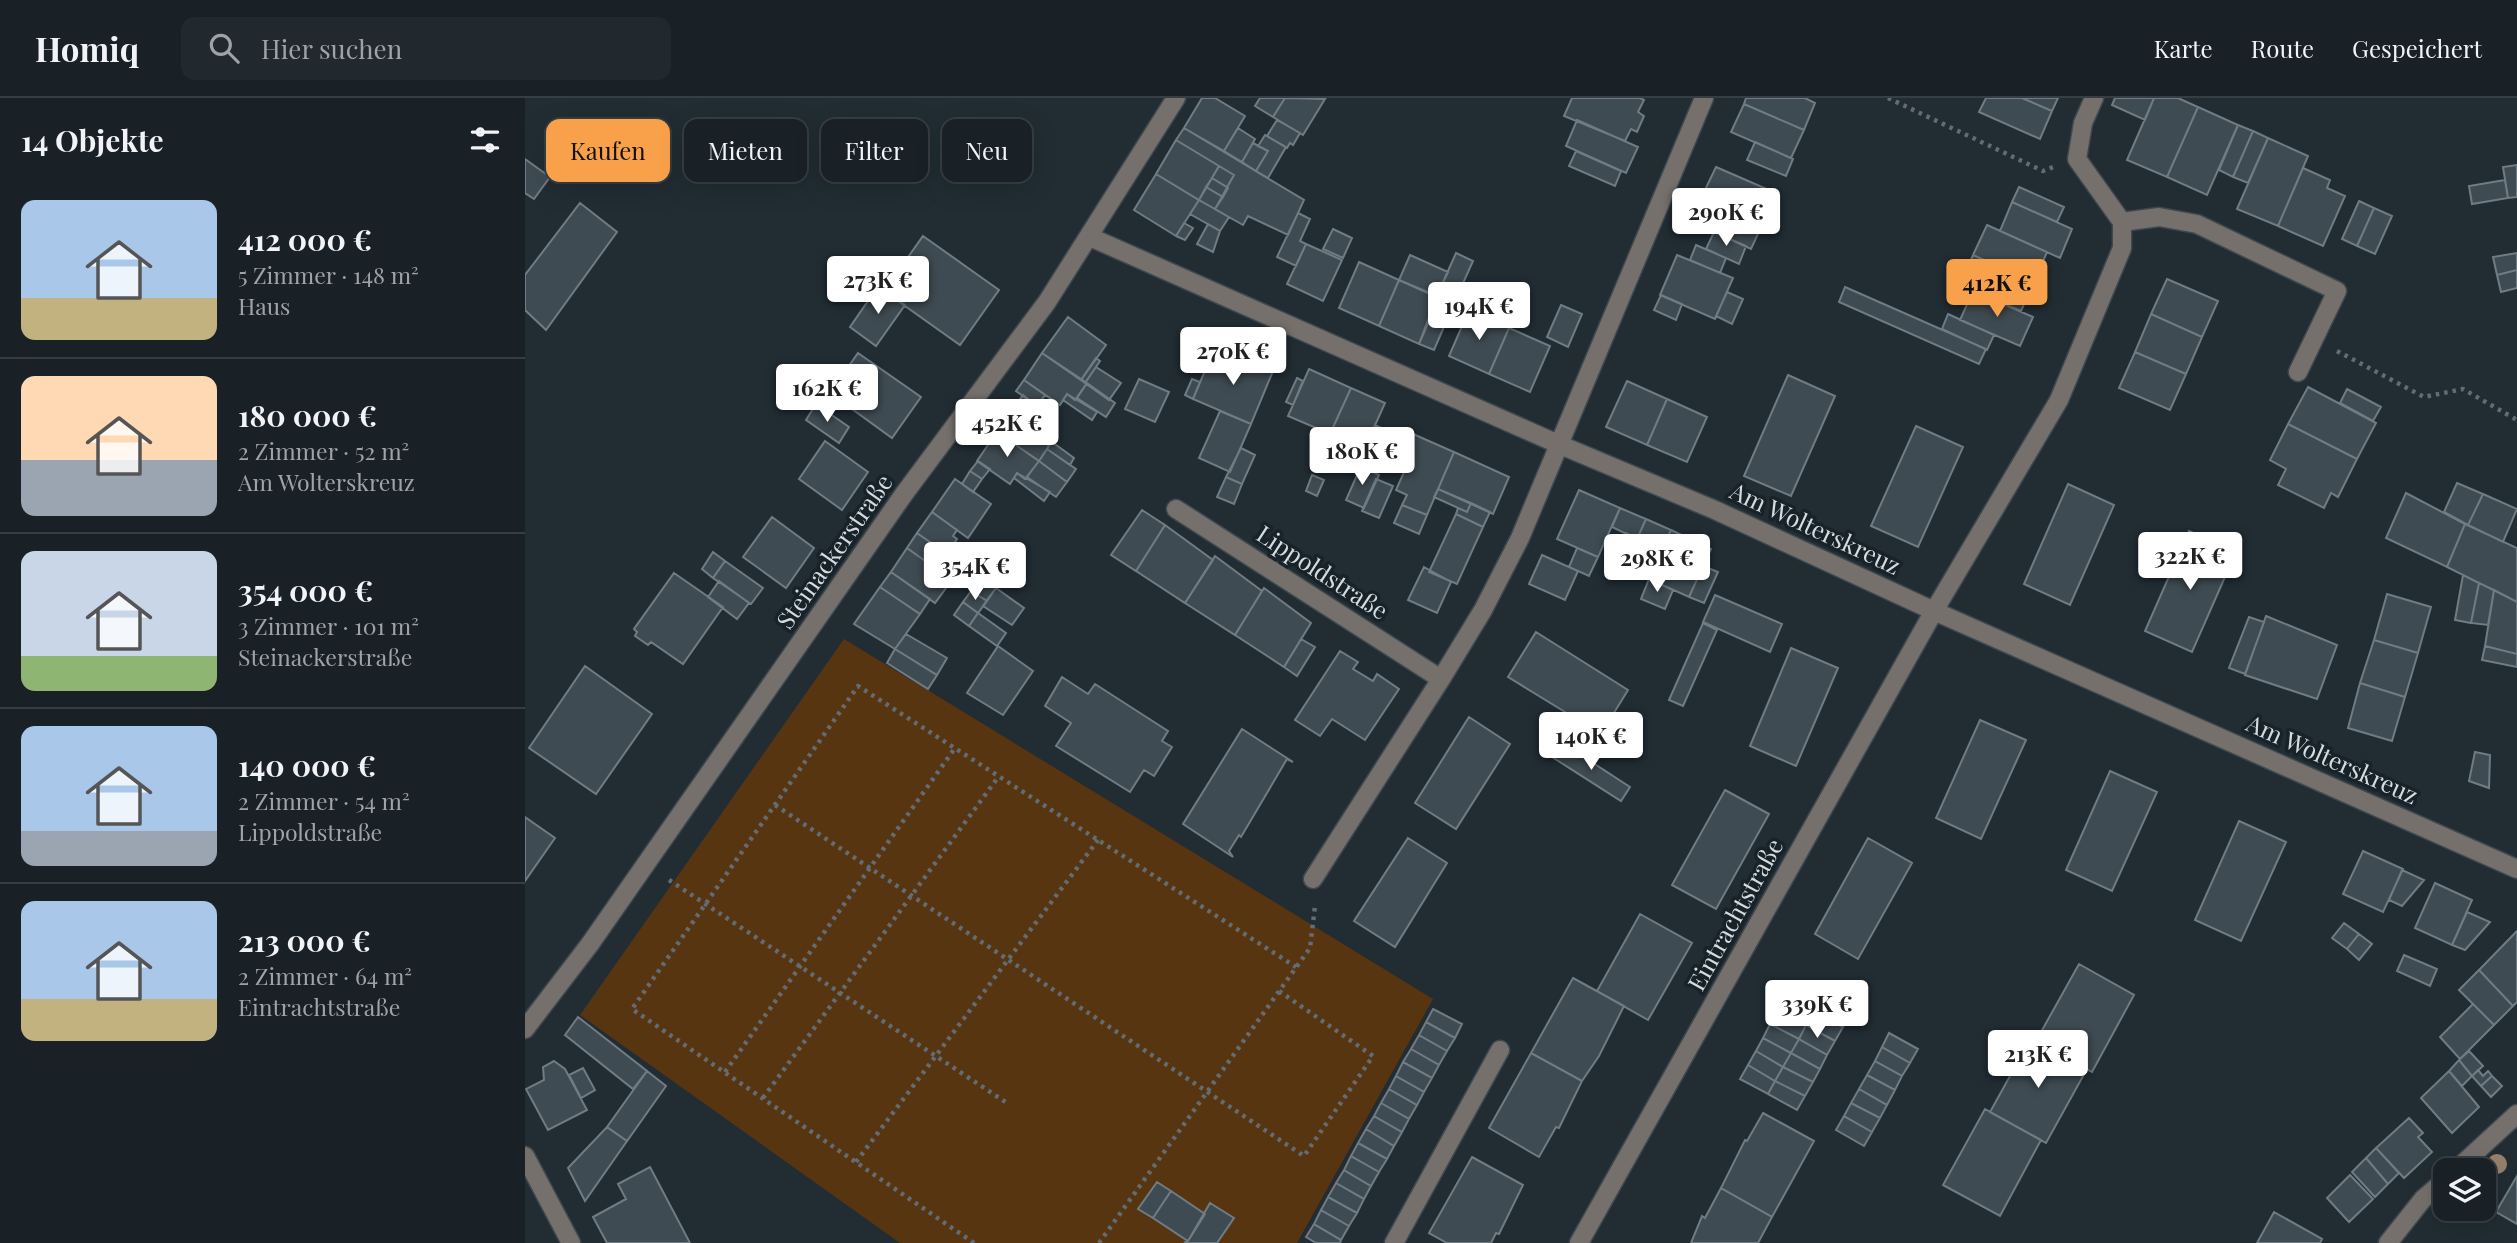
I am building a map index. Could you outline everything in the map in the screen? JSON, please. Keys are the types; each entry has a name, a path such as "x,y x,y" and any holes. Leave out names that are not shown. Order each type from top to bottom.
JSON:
{"street":[{"name":"Steinackerstraße","path":"525,1029 553,995 645,866 904,494 1047,302 1176,98"},
{"path":"1313,880 1483,610 1520,538 1704,98"},
{"path":"2094,98 2083,124 2077,159 2122,222 2159,217 2197,224 2337,291 2298,372"},
{"name":"Eintrachtstraße","path":"1579,1243 1934,611 2059,400 2122,248 2122,222"},
{"name":"Am Wolterskreuz","path":"1090,237 1558,444 1715,510 1934,611 2517,869"},
{"name":"Lippoldstraße","path":"1176,509 1441,678"},
{"path":"1394,1243 1500,1051"},
{"path":"2469,1158 2517,1114"},
{"path":"525,1156 571,1243"},
{"path":"2388,1243 2433,1190"}],"path":[{"path":"1888,98 2043,171 2077,159"},
{"path":"2315,339 2424,397 2463,389 2517,420"},
{"path":"974,1243 632,1009 858,686 1297,967"},
{"path":"725,1072 955,748"},
{"path":"763,1098 999,776"},
{"path":"775,805 1304,1156 1373,1056 1279,991"},
{"path":"856,1162 1098,840"},
{"path":"645,866 801,965 1007,1103"},
{"path":"1099,1243 1310,948 1315,904 1313,880"}],"shaded area":[{"path":"844,639 1433,999 1297,1243 900,1243 580,1015"}],"building":[{"path":"1202,98 1215,98 1245,116 1224,151 1184,128"},
{"path":"1260,98 1285,98 1273,117 1255,106"},
{"path":"1285,98 1325,99 1303,135 1273,117"},
{"path":"1572,98 1640,98 1644,100 1638,112 1644,116 1637,132 1631,129 1625,141 1564,116"},
{"path":"1746,98 1805,98 1815,103 1804,130 1744,104"},
{"path":"1986,98 2022,98 2052,111 2040,139 1979,112"},
{"path":"2022,98 2058,98 2052,111"},
{"path":"2115,98 2154,98 2145,120 2112,105"},
{"path":"2154,98 2178,98 2198,107 2167,177 2127,160"},
{"path":"1744,104 1804,130 1791,158 1731,132"},
{"path":"2198,107 2238,125 2207,195 2167,177"},
{"path":"1277,120 1300,133 1293,145 1290,143 1287,148 1267,136"},
{"path":"1577,120 1638,147 1626,173 1566,146"},
{"path":"2238,125 2253,131 2233,177 2219,170"},
{"path":"1184,128 1304,200 1288,235 1248,216 1243,225 1215,209 1234,175 1176,140"},
{"path":"1238,128 1255,139 1242,162 1224,151"},
{"path":"2253,131 2268,138 2248,183 2233,177"},
{"path":"1265,135 1286,147 1268,178 1256,171 1268,151 1258,146"},
{"path":"2268,138 2308,156 2278,226 2237,209"},
{"path":"1176,140 1219,166 1199,200 1156,174"},
{"path":"1755,142 1793,159 1786,176 1747,160"},
{"path":"1253,143 1268,151 1256,171 1242,162"},
{"path":"1576,151 1621,171 1615,186 1569,166"},
{"path":"525,159 546,174 546,182 534,199 525,193"},
{"path":"2517,165 2517,197 2508,198 2503,167"},
{"path":"1219,166 1234,175 1227,187 1212,178"},
{"path":"1716,167 1776,193 1764,221 1703,194"},
{"path":"2303,168 2330,180 2327,188 2345,196 2323,246 2278,226"},
{"path":"1156,174 1199,200 1176,236 1134,210"},
{"path":"1212,178 1228,188 1223,197 1206,187"},
{"path":"2505,180 2508,198 2472,204 2469,186"},
{"path":"1206,187 1223,197 1215,209 1199,200"},
{"path":"2019,187 2064,207 2057,222 2012,202"},
{"path":"1703,194 1764,221 1751,249 1692,222"},
{"path":"1199,200 1229,217 1220,231 1190,214"},
{"path":"2359,201 2374,208 2357,246 2342,239"},
{"path":"2012,202 2072,229 2060,258 2000,231"},
{"path":"580,203 617,232 546,330 525,310 525,275"},
{"path":"2374,208 2392,216 2375,254 2357,246"},
{"path":"1298,213 1310,219 1300,241 1306,244 1296,266 1277,257"},
{"path":"1184,223 1193,228 1185,240 1176,236"},
{"path":"1208,224 1220,231 1213,252 1197,244"},
{"path":"1987,225 2047,252 2034,282 1973,255"},
{"path":"1333,229 1352,238 1343,258 1323,249"},
{"path":"1714,232 1746,246 1739,264 1706,249"},
{"path":"923,236 999,290 960,345 884,291"},
{"path":"1306,244 1342,260 1323,301 1287,284"},
{"path":"1696,245 1726,258 1720,273 1690,260"},
{"path":"1456,253 1473,261 1456,299 1439,291"},
{"path":"2517,253 2517,270 2497,275 2493,257"},
{"path":"1410,255 1448,272 1437,296 1399,280"},
{"path":"1677,255 1733,278 1715,319 1660,295"},
{"path":"1973,255 2034,282 2021,311 1960,286"},
{"path":"1359,262 1399,280 1379,326 1339,308"},
{"path":"2517,270 2517,288 2501,292 2497,275"},
{"path":"2167,279 2218,301 2202,337 2151,314"},
{"path":"1399,280 1439,298 1419,344 1379,326"},
{"path":"1463,284 1484,294 1474,313 1469,310 1464,321 1449,314"},
{"path":"879,285 905,305 876,346 850,327"},
{"path":"1845,287 1986,349 1979,364 1839,302"},
{"path":"1439,291 1456,299 1434,350 1419,344"},
{"path":"1973,291 2033,317 2020,346 1960,320"},
{"path":"1727,292 1743,299 1732,324 1716,316"},
{"path":"1661,295 1682,304 1676,320 1654,310"},
{"path":"1561,305 1582,314 1568,347 1547,337"},
{"path":"1469,310 1509,328 1489,374 1449,356"},
{"path":"1948,314 1994,335 1987,350 1942,329"},
{"path":"2151,314 2202,337 2186,374 2135,352"},
{"path":"1068,317 1106,345 1081,380 1042,353"},
{"path":"1509,328 1550,346 1530,392 1489,374"},
{"path":"2135,352 2186,374 2170,410 2119,388"},
{"path":"858,353 921,397 892,438 830,393"},
{"path":"1042,353 1087,383 1075,400 1067,394 1060,405 1024,380"},
{"path":"1212,354 1242,367 1246,359 1273,371 1251,424 1193,399"},
{"path":"1096,358 1100,361 1085,383 1081,380"},
{"path":"1096,367 1121,383 1109,400 1085,383"},
{"path":"1309,369 1351,388 1330,434 1288,416"},
{"path":"1788,375 1835,396 1791,496 1744,476"},
{"path":"1297,378 1303,381 1293,405 1286,402"},
{"path":"1139,379 1169,392 1155,422 1125,409"},
{"path":"1192,379 1200,382 1193,399 1185,395"},
{"path":"1024,380 1045,395 1037,406 1016,391"},
{"path":"1627,381 1667,399 1647,445 1606,427"},
{"path":"1087,383 1115,403 1106,417 1077,398"},
{"path":"2308,387 2376,423 2357,459 2288,424"},
{"path":"1351,388 1385,403 1364,450 1330,434"},
{"path":"2347,389 2381,407 2373,421 2340,403"},
{"path":"1067,394 1097,412 1092,420 1063,400"},
{"path":"1023,395 1037,406 1029,418 1014,408"},
{"path":"1667,399 1707,417 1687,462 1647,445"},
{"path":"816,404 849,427 839,443 806,420"},
{"path":"1014,408 1047,432 1041,440 1049,446 1039,461 997,432"},
{"path":"1220,411 1251,424 1230,472 1199,458"},
{"path":"2288,424 2357,459 2338,497 2331,493 2324,508 2278,485 2286,469 2270,460"},
{"path":"1375,425 1383,429 1372,454 1364,450"},
{"path":"1916,426 1963,447 1918,547 1871,526"},
{"path":"997,432 1039,461 1025,479 1017,473 1010,484 977,461"},
{"path":"1330,434 1352,444 1344,462 1323,452"},
{"path":"1413,434 1454,452 1427,515 1402,505 1407,495 1396,490 1409,461 1402,459"},
{"path":"1044,436 1074,458 1070,465 1047,449 1049,446 1041,440"},
{"path":"825,441 868,472 842,510 799,479"},
{"path":"1241,448 1255,455 1242,484 1226,477"},
{"path":"1047,449 1076,469 1067,482 1039,461"},
{"path":"1454,452 1509,477 1493,514 1438,489"},
{"path":"978,461 990,469 982,479 970,471"},
{"path":"1039,461 1067,482 1056,497 1027,477"},
{"path":"1361,466 1379,475 1364,508 1346,500"},
{"path":"970,471 982,479 973,492 962,484"},
{"path":"1017,473 1050,492 1044,501 1014,478"},
{"path":"1312,475 1324,480 1317,496 1306,491"},
{"path":"1226,477 1242,484 1234,504 1217,497"},
{"path":"955,479 991,504 968,538 932,512"},
{"path":"1376,479 1393,486 1379,518 1362,511"},
{"path":"2457,483 2483,494 2468,525 2444,512"},
{"path":"2068,484 2114,505 2070,605 2024,584"},
{"path":"1438,489 1471,503 1467,512 1434,497"},
{"path":"1579,490 1620,508 1598,557 1557,539"},
{"path":"2406,493 2465,524 2447,567 2386,538"},
{"path":"2483,494 2517,509 2503,542 2468,525"},
{"path":"1471,503 1490,512 1483,527 1456,514 1458,508 1467,512"},
{"path":"1402,505 1427,515 1419,534 1394,523"},
{"path":"1620,508 1646,519 1637,539 1612,527"},
{"path":"1142,510 1165,525 1136,571 1111,555"},
{"path":"932,512 957,530 953,536 957,539 951,548 947,545 943,551 917,533"},
{"path":"1456,514 1483,527 1457,584 1429,572"},
{"path":"772,517 814,548 786,588 743,557"},
{"path":"1646,519 1671,530 1662,550 1637,539"},
{"path":"2465,524 2517,548 2517,602 2447,567"},
{"path":"1165,525 1213,560 1185,603 1136,571"},
{"path":"1671,530 1711,549 1689,597 1649,579"},
{"path":"2189,531 2236,552 2192,652 2145,631"},
{"path":"917,533 963,565 952,580 907,548"},
{"path":"1626,533 1637,539 1624,568 1613,563"},
{"path":"1637,539 1648,543 1635,573 1624,568"},
{"path":"907,548 952,580 935,603 891,572"},
{"path":"1577,548 1598,557 1589,576 1569,567"},
{"path":"713,552 725,561 713,578 702,569"},
{"path":"1542,555 1578,571 1565,600 1529,584"},
{"path":"1215,556 1262,591 1235,635 1185,603"},
{"path":"725,561 763,588 751,604 713,578"},
{"path":"1703,566 1718,572 1704,603 1689,597"},
{"path":"1424,567 1451,582 1437,613 1408,600"},
{"path":"891,572 930,599 920,614 880,587"},
{"path":"674,573 723,607 683,664 651,642 648,645 635,636 637,632 634,629"},
{"path":"2463,575 2479,583 2471,623 2455,620"},
{"path":"980,577 996,588 987,601 971,591"},
{"path":"1649,579 1673,590 1665,609 1641,599"},
{"path":"719,581 749,603 737,619 708,597"},
{"path":"2479,583 2494,590 2488,625 2471,623"},
{"path":"880,587 920,614 895,649 854,624"},
{"path":"996,588 1024,608 1012,625 983,606"},
{"path":"1264,588 1311,623 1284,667 1235,635"},
{"path":"2494,590 2517,602 2517,654 2485,646"},
{"path":"971,591 987,601 978,613 963,602"},
{"path":"2387,594 2431,607 2418,653 2374,640"},
{"path":"1715,595 1782,624 1770,652 1703,622"},
{"path":"963,602 978,613 969,626 954,615"},
{"path":"978,613 1006,633 997,646 969,626"},
{"path":"2266,616 2337,645 2317,699 2245,675"},
{"path":"2249,617 2264,622 2245,674 2229,668"},
{"path":"1703,623 1717,630 1683,706 1669,700"},
{"path":"1536,632 1628,690 1601,734 1508,677"},
{"path":"906,634 947,658 937,675 895,649"},
{"path":"1301,639 1315,647 1297,676 1284,667"},
{"path":"2374,640 2418,653 2405,697 2360,683"},
{"path":"998,646 1033,671 1003,715 967,693"},
{"path":"2485,646 2517,654 2517,667 2482,660"},
{"path":"1791,648 1838,668 1796,766 1750,746"},
{"path":"895,649 937,675 928,689 887,663"},
{"path":"1340,651 1358,662 1353,669 1373,681 1377,674 1399,689 1365,740 1332,719 1320,736 1295,720"},
{"path":"585,666 652,714 596,794 529,748"},
{"path":"1062,677 1088,694 1095,684 1168,731 1162,741 1172,747 1154,776 1144,770 1130,792 1056,746 1071,723 1045,706"},
{"path":"2360,683 2405,697 2392,741 2348,728"},
{"path":"1469,717 1510,744 1456,829 1415,803"},
{"path":"1980,720 2026,740 1981,839 1936,818"},
{"path":"1242,729 1293,762 1287,759 1241,837 1239,835 1229,851 1233,857 1183,824"},
{"path":"1561,742 1630,787 1621,801 1552,757"},
{"path":"2475,752 2490,755 2489,788 2469,781"},
{"path":"2110,771 2157,792 2112,891 2066,870"},
{"path":"1725,790 1769,814 1716,909 1672,885"},
{"path":"525,817 555,838 525,881"},
{"path":"2239,821 2286,842 2241,941 2195,920"},
{"path":"1408,838 1447,863 1395,947 1354,921"},
{"path":"1868,838 1912,863 1858,959 1815,934"},
{"path":"2363,851 2403,869 2383,912 2343,894"},
{"path":"2402,870 2424,880 2402,906 2389,900"},
{"path":"2435,883 2472,900 2452,945 2415,928"},
{"path":"2467,912 2490,922 2465,950 2452,945"},
{"path":"1640,914 1692,943 1648,1020 1597,991"},
{"path":"2344,923 2359,934 2347,949 2332,938"},
{"path":"2517,931 2517,1002 2513,1006 2479,970"},
{"path":"2359,934 2372,944 2359,960 2347,949"},
{"path":"2404,955 2437,969 2430,986 2397,971"},
{"path":"2079,964 2134,995 2092,1072 2036,1041"},
{"path":"2479,970 2513,1006 2494,1025 2459,990"},
{"path":"1573,978 1624,1006 1599,1056 1582,1081 1531,1053"},
{"path":"1793,982 1821,997 1814,1011 1786,996"},
{"path":"1786,996 1814,1011 1806,1025 1778,1009"},
{"path":"1821,997 1851,1013 1843,1027 1814,1011"},
{"path":"2473,1004 2494,1025 2460,1059 2440,1037"},
{"path":"1433,1009 1462,1024 1455,1038 1426,1022"},
{"path":"1778,1009 1806,1025 1799,1039 1770,1024"},
{"path":"1814,1011 1843,1027 1835,1041 1806,1025"},
{"path":"578,1017 647,1071 633,1089 565,1035"},
{"path":"1426,1022 1455,1038 1447,1051 1419,1035"},
{"path":"1770,1024 1799,1039 1791,1053 1763,1038"},
{"path":"1806,1025 1835,1041 1827,1055 1799,1039"},
{"path":"1889,1033 1918,1049 1910,1063 1882,1047"},
{"path":"1419,1035 1447,1051 1439,1065 1411,1049"},
{"path":"1763,1038 1791,1053 1783,1067 1756,1051"},
{"path":"2031,1038 2087,1069 2046,1143 1990,1112"},
{"path":"1799,1039 1827,1055 1820,1069 1791,1053"},
{"path":"1882,1047 1910,1063 1902,1076 1875,1061"},
{"path":"1411,1049 1439,1065 1432,1078 1403,1062"},
{"path":"1756,1051 1783,1067 1775,1081 1748,1065"},
{"path":"2469,1051 2483,1066 2472,1076 2459,1060"},
{"path":"1531,1053 1582,1081 1559,1128 1556,1127 1539,1157 1489,1128"},
{"path":"1791,1053 1820,1069 1813,1082 1783,1067"},
{"path":"2459,1060 2472,1076 2462,1086 2449,1071"},
{"path":"554,1061 565,1069 587,1110 548,1130 526,1089 544,1080 543,1067"},
{"path":"1875,1061 1902,1076 1895,1090 1867,1075"},
{"path":"1403,1062 1432,1078 1424,1092 1396,1076"},
{"path":"1748,1065 1775,1081 1768,1094 1740,1079"},
{"path":"1783,1067 1813,1082 1805,1096 1775,1081"},
{"path":"583,1068 595,1090 581,1098 569,1075"},
{"path":"2478,1070 2483,1076 2488,1071 2492,1076 2481,1086 2472,1076"},
{"path":"647,1071 666,1086 627,1141 607,1127"},
{"path":"2449,1071 2479,1107 2452,1133 2421,1098"},
{"path":"1867,1075 1895,1090 1887,1105 1859,1089"},
{"path":"1396,1076 1424,1092 1417,1105 1389,1089"},
{"path":"2492,1076 2502,1086 2491,1097 2481,1086"},
{"path":"1775,1081 1805,1096 1797,1110 1768,1094"},
{"path":"1389,1089 1417,1105 1409,1119 1381,1103"},
{"path":"1859,1089 1887,1105 1880,1118 1851,1103"},
{"path":"1381,1103 1409,1119 1402,1132 1374,1116"},
{"path":"1851,1103 1880,1118 1872,1132 1844,1116"},
{"path":"1985,1109 2041,1140 2000,1216 1943,1185"},
{"path":"1763,1113 1814,1141 1772,1217 1721,1188 1745,1140 1747,1141"},
{"path":"1374,1116 1402,1132 1394,1146 1366,1129"},
{"path":"1844,1116 1872,1132 1864,1146 1836,1130"},
{"path":"2409,1118 2423,1133 2418,1137 2432,1152 2404,1178 2376,1148"},
{"path":"607,1127 627,1141 585,1201 568,1168"},
{"path":"1366,1129 1394,1146 1387,1159 1358,1143"},
{"path":"1358,1143 1387,1159 1379,1172 1351,1156"},
{"path":"2376,1148 2399,1173 2388,1184 2366,1158"},
{"path":"1351,1156 1379,1172 1371,1186 1344,1170"},
{"path":"1472,1157 1523,1185 1499,1234 1496,1233 1491,1243 1447,1243 1429,1233"},
{"path":"2366,1158 2388,1184 2375,1197 2352,1172"},
{"path":"650,1167 690,1243 607,1243 593,1217 626,1199 618,1184"},
{"path":"1344,1170 1371,1186 1364,1199 1336,1183"},
{"path":"2350,1175 2373,1199 2349,1222 2327,1198"},
{"path":"2517,1176 2517,1224 2496,1212"},
{"path":"1157,1182 1171,1191 1153,1218 1138,1209"},
{"path":"1336,1183 1364,1199 1357,1213 1328,1197"},
{"path":"1721,1188 1772,1217 1758,1243 1691,1243 1702,1216 1705,1218"},
{"path":"1171,1191 1205,1214 1188,1241 1153,1218"},
{"path":"1328,1197 1357,1213 1349,1226 1321,1210"},
{"path":"1210,1203 1234,1218 1217,1243 1184,1243 1188,1241"},
{"path":"1321,1210 1349,1226 1341,1240 1314,1224"},
{"path":"2274,1212 2322,1239 2320,1243 2257,1243"},
{"path":"1314,1224 1341,1240 1340,1243 1316,1243 1306,1237"}]}
